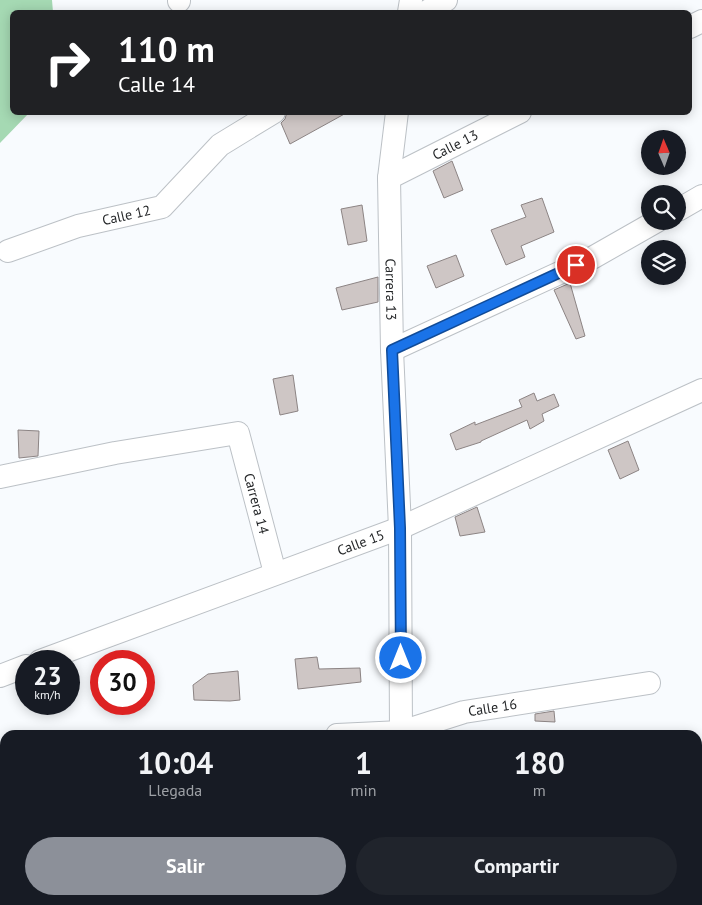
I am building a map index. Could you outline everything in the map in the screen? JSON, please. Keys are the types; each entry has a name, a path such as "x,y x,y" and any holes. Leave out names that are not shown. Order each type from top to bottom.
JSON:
{"street":[{"path":"429,10 446,0"},
{"name":"Calle 12","path":"8,251 78,226 162,207 220,145 269,115"},
{"name":"Carrera 13","path":"397,115 389,178 392,350 400,528 401,730"},
{"name":"Calle 13","path":"389,178 514,115"},
{"path":"686,205 702,196"},
{"path":"392,350 592,258 641,230"},
{"name":"Calle 15","path":"70,650 400,528 702,390"},
{"name":"Carrera 14","path":"0,477 114,453 238,434 275,574"},
{"path":"0,676 15,670"},
{"name":"Calle 16","path":"412,730 464,712 650,683"}],"green space":[{"path":"0,0 52,0 53,10 10,10 10,115 27,115 0,143"}],"building":[{"path":"286,115 343,115 290,144 281,123"},
{"path":"452,161 463,190 444,198 433,171"},
{"path":"542,198 554,232 521,246 525,257 506,265 491,230 526,217 521,205"},
{"path":"362,205 367,241 348,245 341,209"},
{"path":"456,255 464,276 436,288 427,266"},
{"path":"378,277 378,302 342,310 336,288"},
{"path":"570,283 585,336 576,339 554,290"},
{"path":"293,375 298,411 280,415 273,379"},
{"path":"534,393 537,401 554,394 559,406 542,414 544,421 530,429 527,420 481,442 456,450 450,434 475,422 475,425 522,407 519,400"},
{"path":"18,430 39,431 38,456 19,458"},
{"path":"628,441 639,470 620,479 608,450"},
{"path":"477,507 485,532 460,536 455,517"},
{"path":"317,657 319,669 360,668 361,682 298,689 295,659"},
{"path":"238,671 240,700 194,700 193,685 208,674"},
{"path":"554,711 555,722 535,721 535,714"}],"route":[{"path":"401,658 400,528 392,350 576,265"}]}
